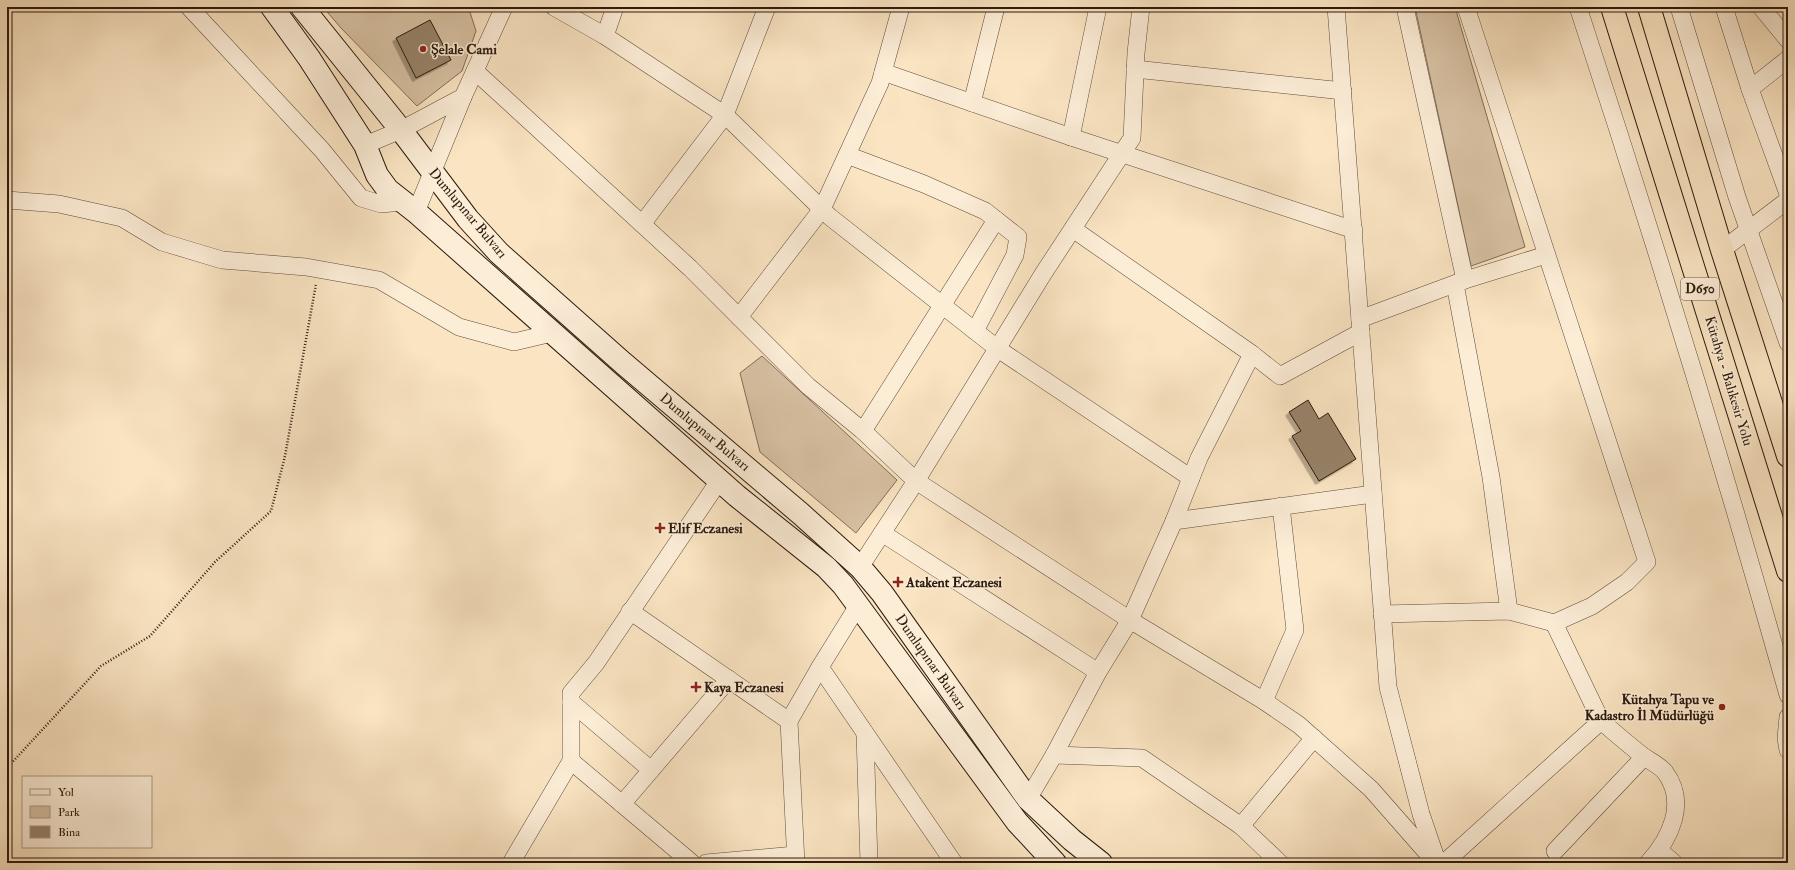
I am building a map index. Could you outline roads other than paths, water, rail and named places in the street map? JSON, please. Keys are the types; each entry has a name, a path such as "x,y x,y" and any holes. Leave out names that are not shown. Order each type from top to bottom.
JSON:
{"highway":[{"name":"Kütahya - Balıkesir Yolu","path":"1612,7 1788,571"},
{"name":"D650","path":"1649,7 1722,250 1788,456"}],"main road":[{"name":"Dumlupınar Bulvarı","path":"272,7 309,58 365,145 377,175 388,190 719,481 826,567 844,585 970,760 1017,822 1055,863"},
{"name":"Dumlupınar Bulvarı","path":"302,7 401,130 468,219 499,253 623,363 801,514 860,567 882,593 1028,799 1100,863"}],"street":[{"path":"189,7 322,150 361,198 381,204 409,207 432,171 463,97 504,7"},
{"path":"554,7 605,36 725,115 822,209 998,349 1191,478"},
{"path":"605,36 615,7"},
{"path":"642,224 725,115 767,7"},
{"path":"739,317 822,209 880,84 901,7"},
{"path":"972,103 996,7"},
{"path":"1071,137 1098,7"},
{"path":"860,567 916,481 1073,229 1132,138 1135,69 1141,7"},
{"path":"1336,7 1388,687 1421,814 1437,863"},
{"path":"1405,7 1460,282 1491,477 1509,611"},
{"path":"1382,614 1509,611 1554,623 1598,602 1627,582 1647,562 1466,7"},
{"path":"1578,7 1630,168 1747,549 1788,696"},
{"path":"1679,7 1737,197 1750,230 1788,343"},
{"path":"1722,250 1786,204 1724,7"},
{"path":"1761,7 1788,40"},
{"path":"1750,88 1788,59"},
{"path":"1135,69 1343,91"},
{"path":"475,71 690,268 808,386 863,431 916,481 1130,620 1299,725 1371,789 1437,863"},
{"path":"883,72 1071,137 1354,230"},
{"path":"365,145 401,130 463,97"},
{"path":"847,155 931,187 985,211 1018,237 1014,255 976,331"},
{"path":"1737,197 1764,219"},
{"path":"7,200 58,204 122,218 162,242 222,260 318,270 379,280 459,327 514,342 552,333"},
{"path":"863,431 996,220"},
{"path":"1073,229 1252,354 1280,376 1361,326 1460,282 1546,254"},
{"path":"1028,799 1054,755 1098,672 1130,620 1174,521 1199,458 1252,354"},
{"path":"518,860 571,761 571,693 596,663 719,481"},
{"path":"1174,521 1373,494"},
{"path":"1264,702 1296,630 1281,506"},
{"path":"882,533 1098,672"},
{"path":"706,863 795,859 789,721 859,604"},
{"path":"630,611 789,721"},
{"path":"1554,623 1601,721 1644,757 1664,771 1674,786 1676,810 1666,840 1648,863"},
{"path":"820,667 954,863"},
{"path":"622,804 729,679"},
{"path":"571,702 651,770"},
{"path":"1788,717 1786,738 1788,750"},
{"path":"1444,863 1601,721"},
{"path":"865,733 869,863"},
{"path":"1241,826 1314,738"},
{"path":"1054,755 1142,758 1241,826 1280,863"},
{"path":"1555,851 1644,757"},
{"path":"571,761 692,863"},
{"path":"1659,850 1674,863"}],"place":[{"name":"Şelale Cami","path":"423,49"},
{"name":"Elif Eczanesi","path":"660,528"},
{"name":"Atakent Eczanesi","path":"898,582"},
{"name":"Kaya Eczanesi","path":"696,687"},
{"name":"Kütahya Tapu ve Kadastro İl Müdürlüğü","path":"1722,707"}]}
